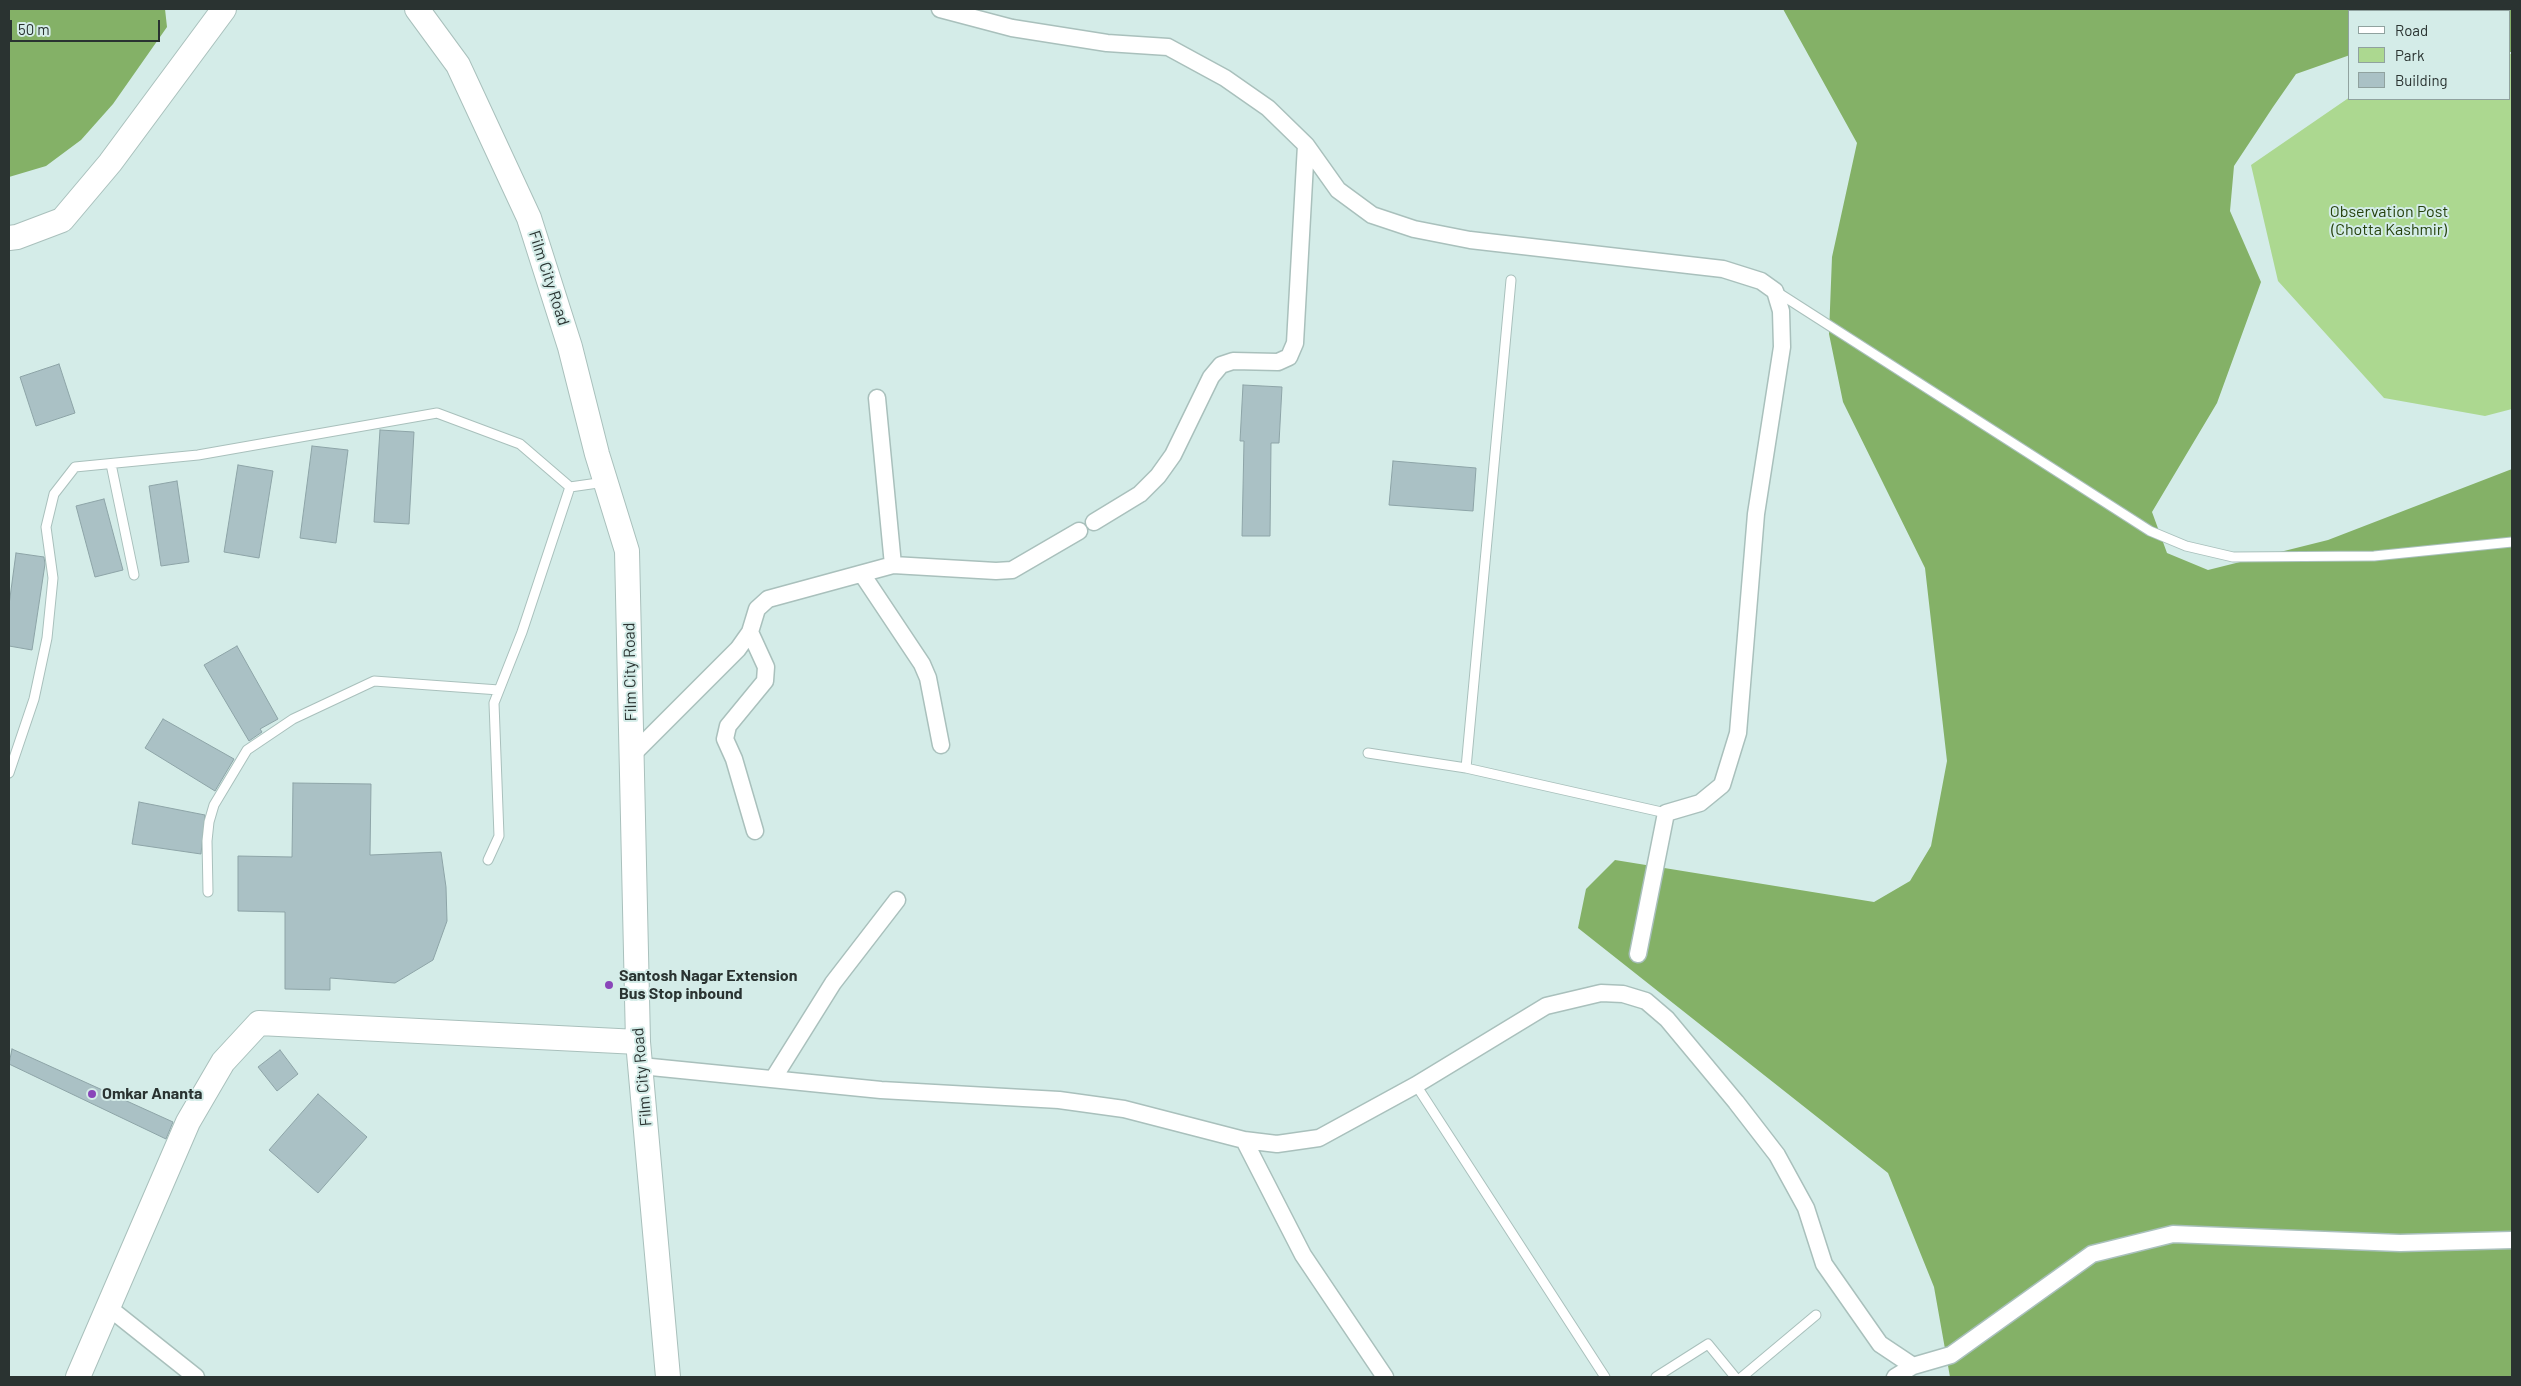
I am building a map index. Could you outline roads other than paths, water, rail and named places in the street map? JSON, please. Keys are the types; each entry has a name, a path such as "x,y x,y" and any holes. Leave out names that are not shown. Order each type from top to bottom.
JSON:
{"street":[{"path":"9,238 17,237 62,220 110,163 224,9"},
{"name":"Film City Road","path":"417,9 458,65 530,218 570,347 605,482 627,551 638,1042 668,1377"},
{"path":"940,9 1021,29 1107,43 1168,47 1225,78 1268,108 1306,145 1338,190 1372,215 1414,229 1470,240 1723,269 1761,281 1775,291 1781,312 1782,347 1756,514 1738,733 1722,785 1700,803 1666,813 1638,954"},
{"path":"1094,522 1140,494 1158,476 1173,456 1211,377 1221,365 1233,361 1278,362 1289,357 1295,343 1306,145"},
{"path":"877,398 893,565"},
{"path":"632,755 738,649 750,632 757,609 768,600 893,565 996,571 1012,570 1079,531"},
{"path":"862,574 922,664 928,678 941,745"},
{"path":"750,632 766,667 765,681 728,726 724,739 734,759 754,831"},
{"path":"773,1079 833,983 897,900"},
{"path":"641,1066 881,1090 1059,1100 1124,1109 1244,1140 1277,1144 1319,1138 1416,1085 1546,1006 1601,993 1624,994 1646,1001 1667,1020 1736,1102 1777,1155 1806,1208 1824,1264 1880,1344 1913,1366"},
{"path":"78,1377 188,1122 223,1062 259,1023 638,1042"},
{"path":"1244,1140 1304,1255 1385,1377"},
{"path":"1895,1377 1913,1366 1951,1355 2092,1254 2173,1234 2400,1243 2512,1240"},
{"path":"108,1307 196,1377"}],"lane":[{"path":"1466,768 1511,280"},
{"path":"1775,291 2150,531 2186,546 2233,557 2355,556 2512,542"},
{"path":"9,773 34,699 47,638 53,578 46,527 54,494 75,467 198,455 438,412 520,444 570,487 605,482"},
{"path":"111,464 134,575"},
{"path":"488,860 499,836 494,703 522,632 570,487"},
{"path":"208,892 207,841 209,822 214,804 247,750 293,719 374,680 499,690"},
{"path":"1368,753 1466,768 1666,813"},
{"path":"1416,1085 1605,1377"},
{"path":"1742,1377 1816,1315"},
{"path":"1656,1377 1708,1344 1735,1377"}],"place":[{"name":"Santosh Nagar Extension Bus Stop inbound","path":"609,985"},
{"name":"Omkar Ananta","path":"92,1094"}],"park label":[{"name":"Observation Post (Chotta Kashmir)","path":"2389,221"}]}
